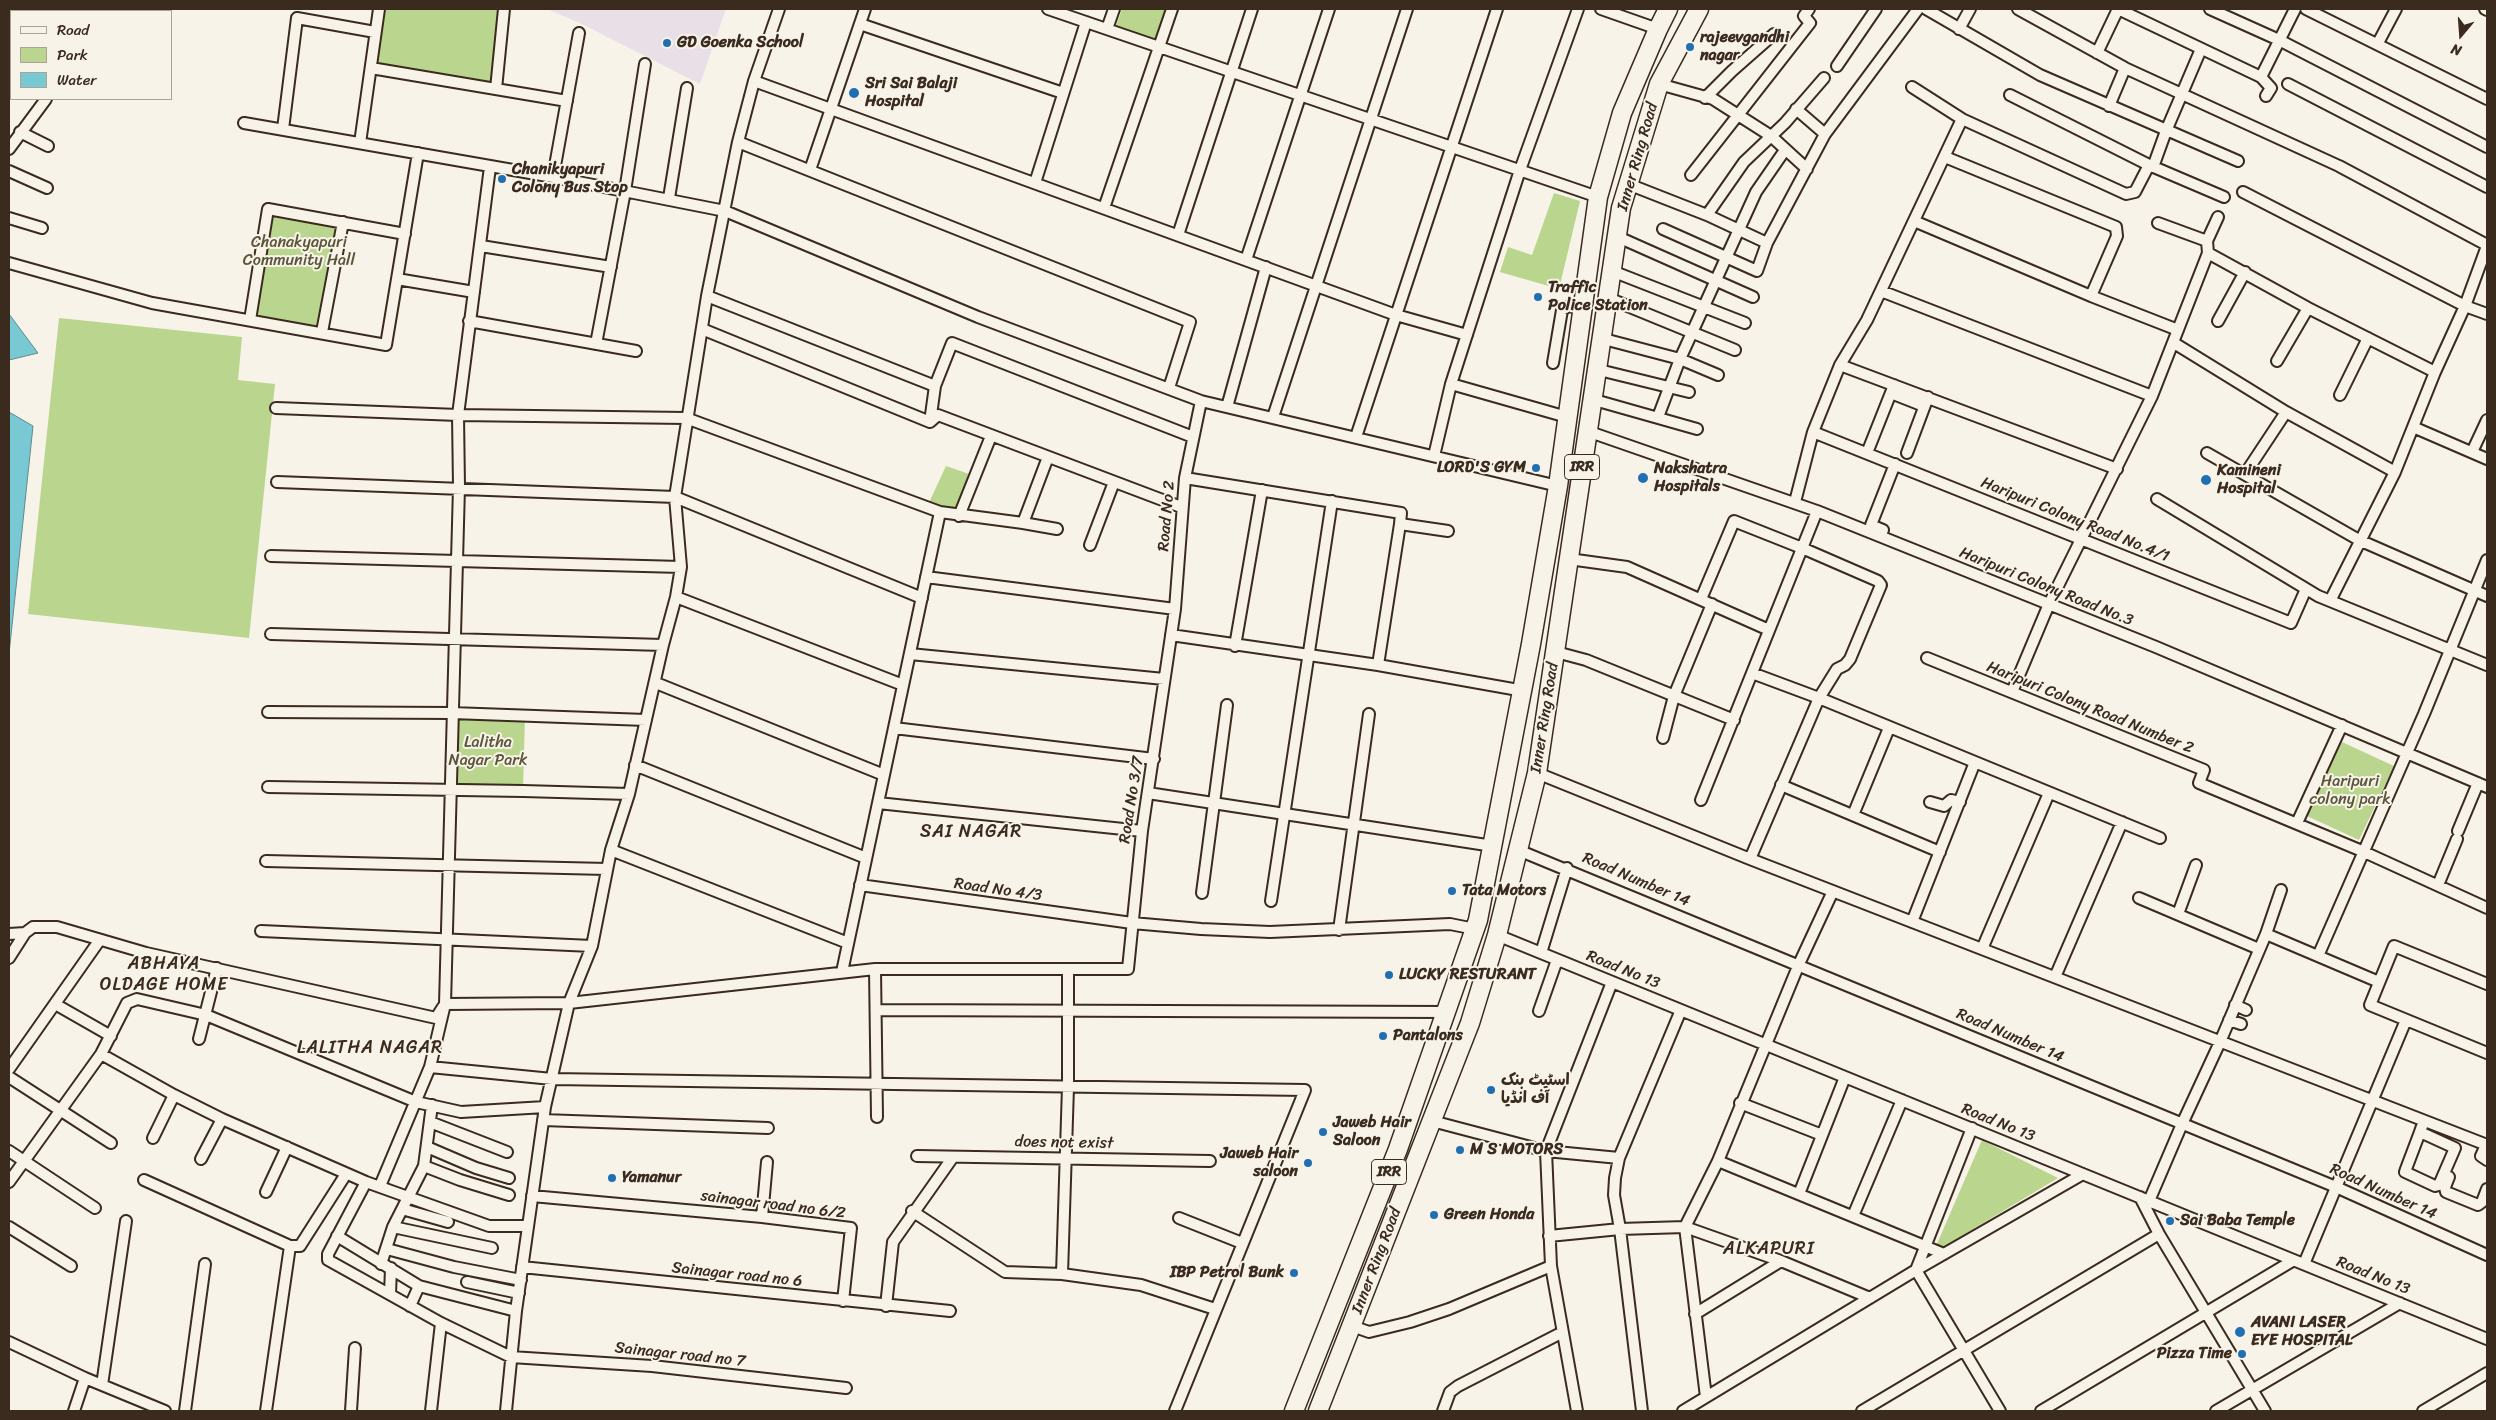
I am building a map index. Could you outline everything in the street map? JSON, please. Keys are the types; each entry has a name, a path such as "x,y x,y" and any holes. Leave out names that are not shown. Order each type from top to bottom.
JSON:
{"highway":[{"name":"Inner Ring Road","path":"1294,1411 1398,1149 1475,929 1524,691 1558,486 1598,197 1622,113 1668,9"},
{"name":"Inner Ring Road","path":"1318,1411 1470,1023 1497,935 1537,773 1564,600 1600,338 1618,237 1621,208 1659,84 1699,9"},
{"path":"1542,578 1556,587 1560,597 1564,600"}],"street":[{"path":"360,143 379,9"},
{"path":"496,89 504,9"},
{"path":"506,1411 516,1312 545,1107 569,1003 592,946 611,850 629,794 656,683 662,645 676,597 681,567 675,496 707,296 738,142 754,81 779,9"},
{"path":"810,170 865,9"},
{"path":"1048,9 1598,197"},
{"path":"1107,29 1114,9"},
{"path":"1104,208 1172,9"},
{"path":"1178,235 1252,9"},
{"path":"1246,260 1329,9"},
{"path":"1272,418 1407,9"},
{"path":"1356,437 1497,9"},
{"path":"1434,456 1451,384 1520,170 1578,9"},
{"path":"1601,9 1658,29"},
{"path":"1691,175 1810,23 1804,16 1809,9"},
{"path":"1837,66 1876,9"},
{"path":"1663,229 1757,271 1767,243 1825,134 1918,9"},
{"path":"1926,9 2040,75 2238,161"},
{"path":"1959,29 1970,9"},
{"path":"2018,9 2125,68 2338,166 2487,245 2465,306 2435,372 2395,472 2359,540 2330,601"},
{"path":"2097,53 2118,9 2261,78 2271,88 2266,96"},
{"path":"2210,9 2279,40 2487,147"},
{"path":"2261,78 2295,9"},
{"path":"2306,9 2378,43 2487,99"},
{"path":"2378,43 2396,9"},
{"path":"283,129 297,13 375,32"},
{"path":"1035,183 1086,22"},
{"path":"860,24 1063,93"},
{"path":"553,177 579,33"},
{"path":"1705,98 1774,34"},
{"path":"1912,87 1962,119 2126,194 2134,192 2151,166 2201,49"},
{"path":"596,344 625,191 645,64"},
{"path":"371,68 567,101"},
{"path":"2109,106 2125,68"},
{"path":"1707,215 1744,162 1771,136 1824,78"},
{"path":"754,81 1396,314 1467,335"},
{"path":"1659,84 1713,99 1771,136 1807,169"},
{"path":"2288,84 2487,187"},
{"path":"669,198 687,88"},
{"path":"2010,95 2151,166 2224,197"},
{"path":"9,149 45,100"},
{"path":"1796,109 1825,134"},
{"path":"1795,502 1814,432 1840,364 1881,291 1962,119"},
{"path":"244,123 669,198 724,211 978,317 1201,401 1558,486"},
{"path":"20,132 48,146"},
{"path":"738,142 1190,322 1169,388"},
{"path":"1658,417 1680,359 1756,192 1785,150"},
{"path":"9,263 152,304 322,332 386,345 418,153"},
{"path":"1945,157 2109,222 2116,227 2117,236 2091,296"},
{"path":"380,1186 430,1067 444,1004 450,865 458,415 490,167"},
{"path":"9,173 47,188"},
{"path":"1628,184 1707,215 1767,243"},
{"path":"2243,192 2465,306 2487,314"},
{"path":"250,320 268,209 404,234"},
{"path":"2012,692 2081,538 2152,396 2208,253 2207,241 2218,217"},
{"path":"9,218 42,228"},
{"path":"1914,221 2091,296 2178,330"},
{"path":"322,332 343,222"},
{"path":"2158,223 2207,241"},
{"path":"1618,237 1753,297"},
{"path":"481,246 611,267"},
{"path":"2208,253 2308,308 2435,372"},
{"path":"1227,407 1266,267"},
{"path":"1612,271 1745,323"},
{"path":"2218,321 2245,272"},
{"path":"397,279 474,292"},
{"path":"1881,291 2152,396"},
{"path":"707,296 935,386"},
{"path":"1608,298 1735,350"},
{"path":"1553,363 1562,310 1569,306 1583,308"},
{"path":"2277,361 2308,308"},
{"path":"469,321 636,351"},
{"path":"702,329 930,422"},
{"path":"1600,338 1680,359 1718,375"},
{"path":"2340,395 2368,338"},
{"path":"930,422 935,386 952,343 1193,437"},
{"path":"2174,343 2286,412 2395,472"},
{"path":"1840,364 1926,402 2117,469"},
{"path":"1596,369 1689,392"},
{"path":"1451,384 1568,416"},
{"path":"1867,453 1893,389"},
{"path":"1592,399 1697,429"},
{"name":"Road No 2","path":"1172,635 1181,506 1201,401"},
{"path":"1907,453 1926,402"},
{"path":"276,408 458,415 686,418 940,512 1058,529"},
{"path":"2246,474 2286,412"},
{"path":"930,422 938,415 1181,506"},
{"path":"2472,452 2487,420"},
{"path":"2413,427 2487,459"},
{"name":"Haripuri Colony Road No.3","path":"1587,431 1869,528 2342,725 2407,754 2484,783"},
{"name":"Haripuri Colony Road No.4/1","path":"1814,432 2291,623 2306,589"},
{"path":"959,516 991,436"},
{"path":"2207,453 2359,540 2487,596"},
{"path":"1022,523 1048,457"},
{"path":"1895,464 1869,528 1902,537"},
{"path":"1185,478 1401,513 1378,665"},
{"path":"277,482 675,496 922,598"},
{"path":"1090,545 1114,482"},
{"path":"1235,646 1262,490"},
{"path":"2157,499 2306,589 2330,601 2487,665"},
{"path":"1271,901 1332,501"},
{"path":"1702,800 1817,511"},
{"path":"842,972 940,512"},
{"path":"1701,599 1734,521 1878,581 1881,585 1850,659 1845,665 1837,669 1819,698 1750,859"},
{"path":"1400,524 1448,531"},
{"path":"270,556 681,567"},
{"path":"1569,559 1627,567 1770,630"},
{"path":"2318,956 2362,851 2407,754 2451,650 2473,590 2487,560"},
{"path":"926,577 1175,609"},
{"path":"676,597 903,685"},
{"path":"1663,738 1674,696 1712,604"},
{"path":"271,634 662,645"},
{"path":"1172,635 1235,646 1378,665 1524,691"},
{"name":"Road No 3/7","path":"1068,969 1128,969 1142,831 1172,635"},
{"path":"1556,652 1580,658 1734,720"},
{"path":"910,654 1164,679"},
{"name":"Haripuri Colony Road Number 2","path":"1927,658 2204,770 2199,783 2362,851 2487,908"},
{"path":"1752,673 1819,698 2160,838"},
{"path":"656,683 884,775"},
{"path":"1202,893 1227,705"},
{"path":"268,712 452,713 646,720"},
{"path":"1339,930 1356,825 1370,714"},
{"path":"2297,824 2342,725"},
{"path":"894,728 1154,759"},
{"path":"1853,815 1889,728"},
{"path":"1912,922 1975,762"},
{"path":"635,765 866,858"},
{"path":"1537,773 1750,859 2487,1145 2481,1156 2487,1160"},
{"path":"2438,885 2457,835 2484,783"},
{"path":"1781,785 1940,852"},
{"path":"268,788 629,794"},
{"path":"1148,793 1493,846"},
{"path":"1982,949 2049,793"},
{"path":"1930,802 1944,806 1951,800 1960,802"},
{"path":"878,803 1142,831"},
{"path":"2055,977 2122,822"},
{"path":"611,850 848,943"},
{"name":"Road Number 14","path":"1518,850 1567,868 2336,1188 2487,1255"},
{"path":"266,861 607,869"},
{"path":"2178,914 2196,865"},
{"path":"1541,953 1567,868"},
{"name":"Road No 4/3","path":"860,886 1132,923 1270,932 1450,924 1475,929"},
{"path":"2265,1411 2159,1234 2144,1199 2182,1124 2220,1042 2266,934 2281,890"},
{"path":"1706,1397 1694,1314 1685,1227 1718,1161 1740,1103 1799,964 1833,891"},
{"path":"2139,898 2259,949"},
{"path":"9,958 25,933 33,926 57,927 99,941 436,1018 444,1004"},
{"path":"261,931 592,946"},
{"path":"9,934 25,933"},
{"path":"2266,934 2379,982"},
{"name":"Road No 13","path":"1497,935 2487,1338"},
{"path":"9,1069 99,941"},
{"path":"2487,984 2394,946 2370,1005 2487,1053"},
{"path":"1539,1011 1557,960"},
{"path":"198,1039 206,1015 217,968"},
{"path":"444,1004 569,1003 875,968 1068,969 1068,1087 1064,1158 1062,1274"},
{"path":"875,968 877,1117"},
{"path":"1577,1411 1561,1333 1551,1266 1546,1151 1612,982"},
{"path":"9,1182 101,1054 127,1004 137,999 206,1015 416,1102 461,1112 545,1107"},
{"path":"55,1004 111,1036"},
{"path":"2235,1006 2246,1010"},
{"path":"876,1010 1446,1012"},
{"path":"1642,1411 1620,1229 1614,1195 1619,1158 1681,1010"},
{"path":"2229,1020 2241,1024"},
{"path":"2041,1411 2207,1313 2299,1262 2336,1188 2406,1020"},
{"path":"101,1054 174,1096 346,1174 489,1226 528,1226"},
{"path":"430,1067 552,1079 876,1082 1305,1090 1175,1411"},
{"path":"9,1077 111,1143"},
{"path":"1799,1194 1845,1077"},
{"path":"152,1138 174,1096"},
{"path":"1852,1216 1902,1100"},
{"path":"1740,1103 1822,1135"},
{"path":"381,1264 393,1228 424,1166 432,1105"},
{"path":"201,1159 222,1119"},
{"path":"543,1120 768,1128"},
{"path":"1432,1121 1546,1151 1619,1158"},
{"path":"430,1122 507,1152"},
{"path":"2425,1134 2455,1148 2441,1184 2438,1186 2405,1172 2425,1134 2428,1123"},
{"path":"1972,1128 1916,1270 2000,1411"},
{"path":"2466,1138 2445,1190 2480,1205 2487,1190"},
{"path":"266,1192 287,1147"},
{"path":"427,1147 476,1168 509,1178"},
{"path":"9,1151 95,1208"},
{"name":"does not exist","path":"917,1156 1210,1161"},
{"path":"886,1306 893,1242 912,1212 953,1156"},
{"path":"1718,1161 1944,1254"},
{"path":"762,1217 767,1162"},
{"path":"424,1166 460,1180 509,1195"},
{"path":"144,1180 290,1246 300,1246 346,1174"},
{"path":"1683,1411 1916,1270 2083,1174"},
{"path":"366,1182 328,1254 328,1260 441,1323 511,1357"},
{"name":"sainagar road no 6/2","path":"532,1196 762,1217 851,1228 844,1301"},
{"path":"402,1209 448,1222"},
{"path":"912,1212 1005,1272 1062,1274 1141,1285 1215,1309"},
{"path":"1178,1218 1242,1243"},
{"path":"102,1385 126,1221"},
{"path":"9,1227 71,1266"},
{"path":"1549,1236 1620,1229 1685,1227 1781,1261 1870,1298"},
{"path":"393,1228 492,1248"},
{"path":"1862,1411 2159,1234"},
{"path":"337,1236 419,1286 516,1312"},
{"path":"266,1411 290,1246"},
{"path":"386,1249 454,1267 521,1280"},
{"path":"1694,1314 1781,1261"},
{"path":"185,1411 205,1264"},
{"path":"1352,1326 1369,1332 1410,1322 1449,1309 1551,1266"},
{"name":"Sainagar road no 6","path":"522,1267 886,1306 950,1311"},
{"path":"390,1294 391,1268"},
{"path":"467,1282 519,1292"},
{"path":"410,1306 419,1286"},
{"path":"2216,1411 2400,1303"},
{"path":"431,1411 441,1323"},
{"path":"1443,1411 1450,1392 1458,1386 1561,1333"},
{"path":"9,1342 85,1378 164,1411"},
{"path":"351,1411 356,1348"},
{"name":"Sainagar road no 7","path":"511,1357 652,1366 846,1388"},
{"path":"2423,1411 2487,1373"},
{"path":"74,1411 85,1378"}],"shaded area":[{"name":"GD Goenka School","path":"547,9 726,9 700,84 582,24"}],"green space":[{"path":"379,9 501,9 496,89 371,68"},
{"path":"1122,9 1166,9 1155,40 1116,26"},
{"path":"1554,193 1580,201 1559,289 1500,272 1508,247 1532,255"},
{"name":"Chanakyapuri Community Hall","path":"268,209 343,222 322,332 250,320"},
{"path":"59,318 242,337 238,380 275,384 249,638 28,614"},
{"path":"946,466 975,476 959,516 927,507"},
{"name":"Lalitha Nagar Park","path":"452,713 525,715 523,791 451,790"},
{"name":"Haripuri colony park","path":"2342,742 2394,766 2359,840 2307,816"},
{"path":"1982,1140 2058,1178 1933,1253"}],"water":[{"path":"9,314 38,353 9,360"},
{"path":"9,412 33,426 9,654"}],"place":[{"name":"GD Goenka School","path":"667,43"},
{"name":"rajeevgandhi nagar","path":"1690,47"},
{"name":"Sri Sai Balaji Hospital","path":"854,93"},
{"name":"Chanikyapuri Colony Bus Stop","path":"502,179"},
{"name":"Traffic Police Station","path":"1538,297"},
{"name":"LORD'S GYM","path":"1536,468"},
{"name":"Nakshatra Hospitals","path":"1643,478"},
{"name":"Kamineni Hospital","path":"2206,480"},
{"name":"Tata Motors","path":"1452,891"},
{"name":"LUCKY RESTURANT","path":"1389,975"},
{"name":"Pantalons","path":"1383,1036"},
{"name":"اسٹیٹ بنک آف انڈیا","path":"1491,1090"},
{"name":"Jaweb Hair Saloon","path":"1323,1132"},
{"name":"M S MOTORS","path":"1460,1150"},
{"name":"Jaweb Hair saloon","path":"1308,1163"},
{"name":"Yamanur","path":"612,1178"},
{"name":"Green Honda","path":"1434,1215"},
{"name":"Sai Baba Temple","path":"2170,1221"},
{"name":"IBP Petrol Bunk","path":"1294,1273"},
{"name":"AVANI LASER EYE HOSPITAL","path":"2240,1332"},
{"name":"Pizza Time","path":"2242,1354"}],"district":[{"name":"SAI NAGAR","path":"971,832"},
{"name":"ABHAYA OLDAGE HOME","path":"164,974"},
{"name":"LALITHA NAGAR","path":"370,1048"},
{"name":"ALKAPURI","path":"1769,1249"}]}
